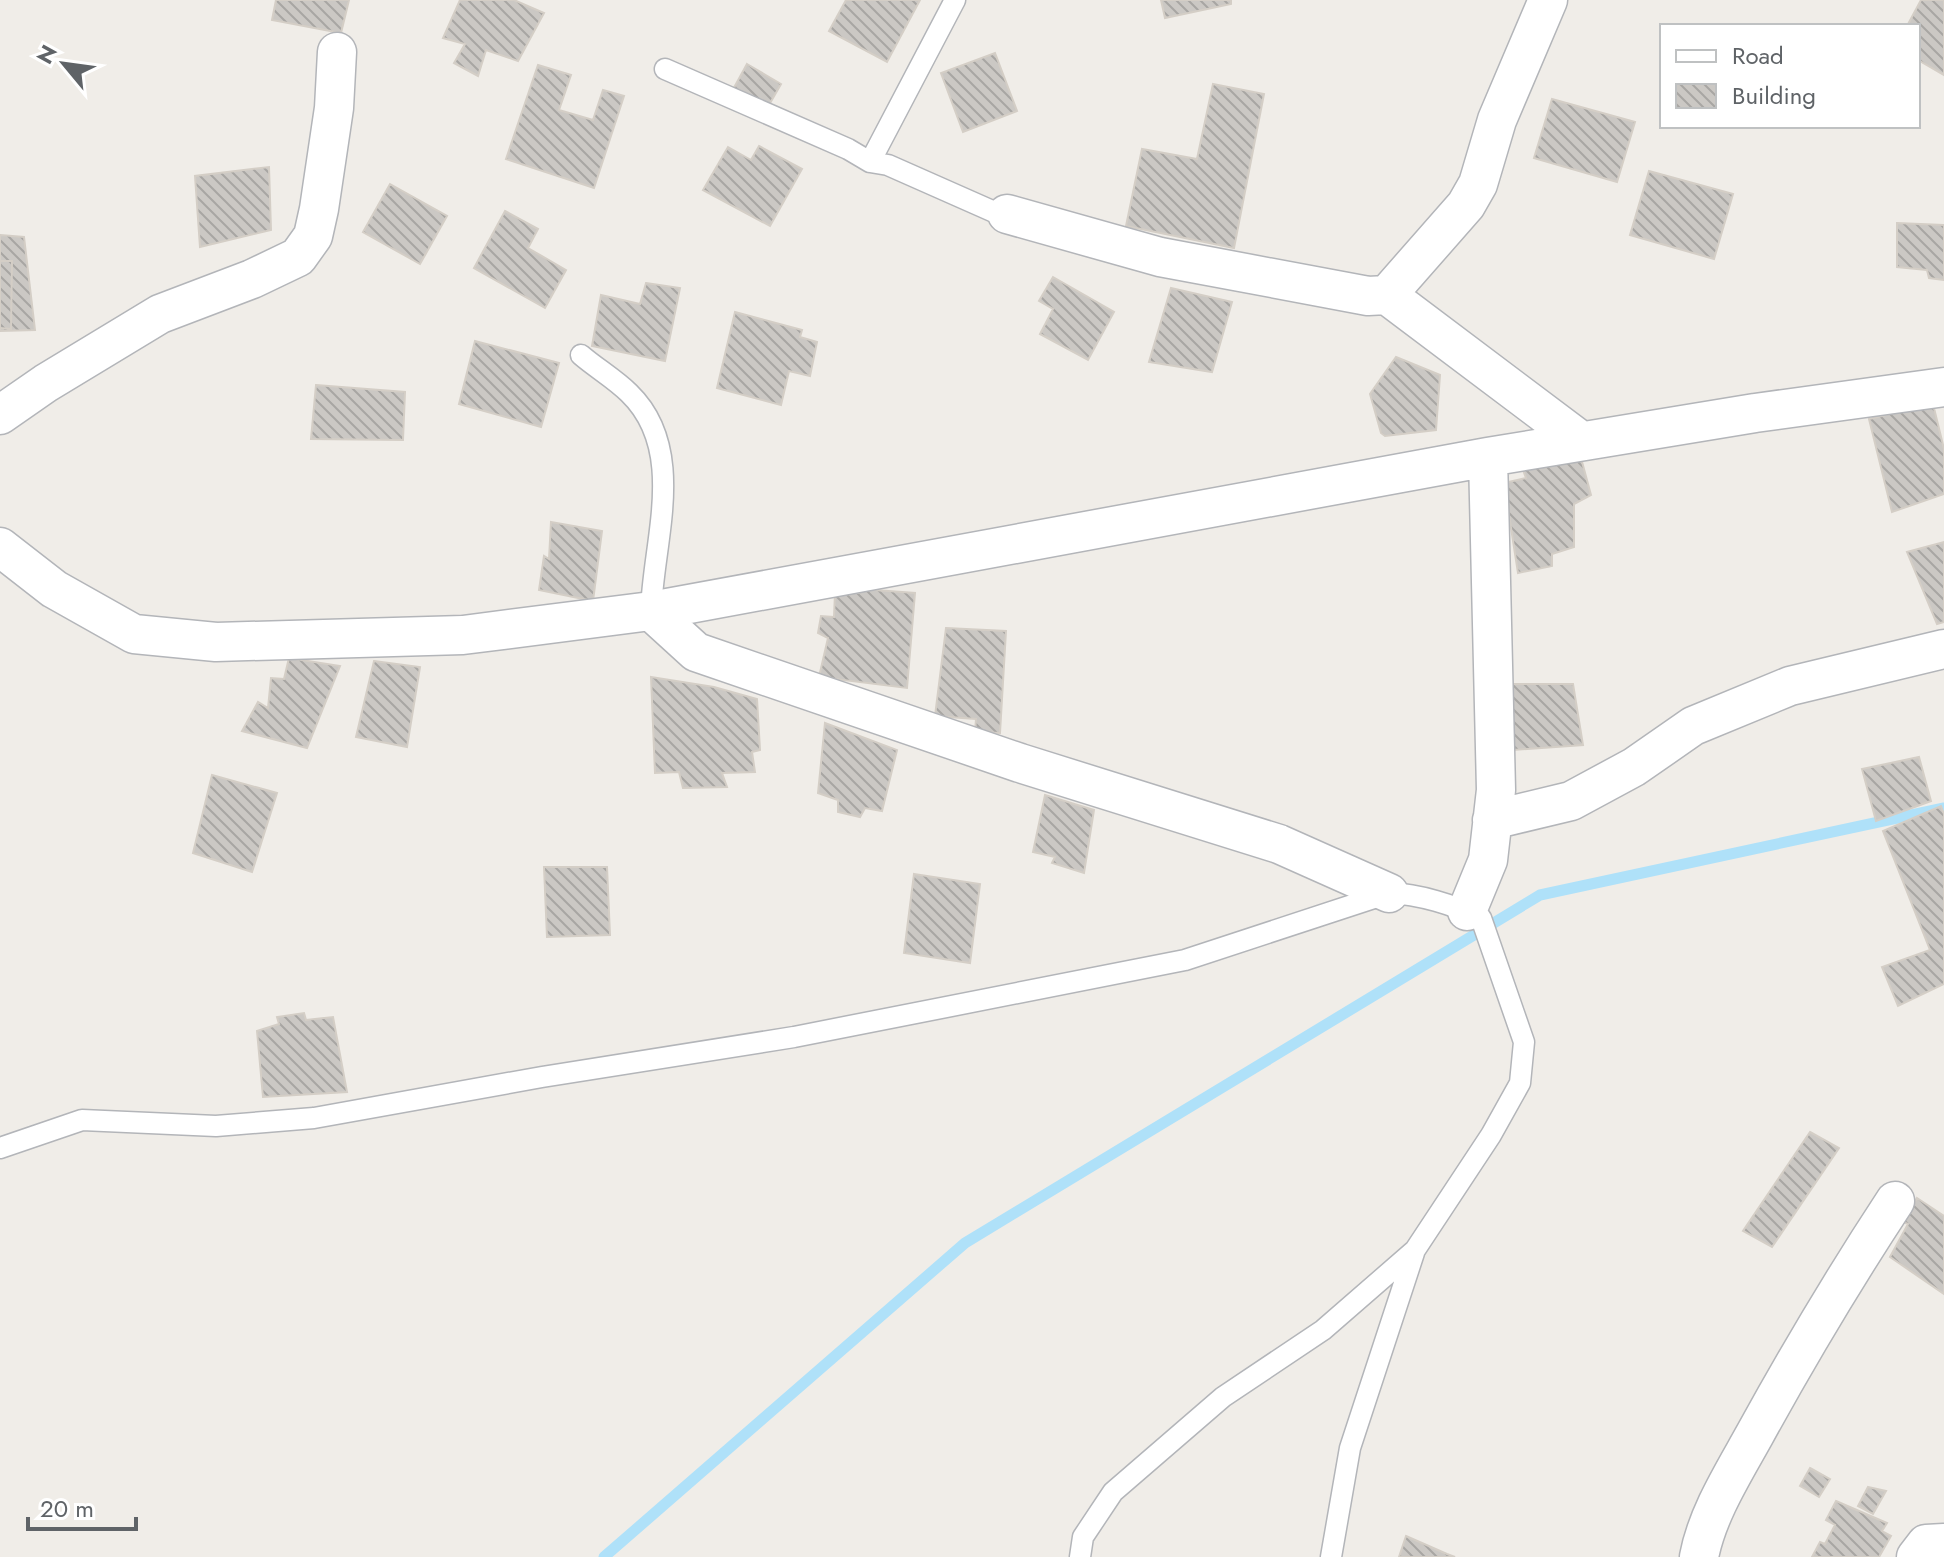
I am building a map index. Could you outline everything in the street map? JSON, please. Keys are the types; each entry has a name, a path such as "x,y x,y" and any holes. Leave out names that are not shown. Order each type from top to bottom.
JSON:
{"street":[{"path":"1387,295 1466,205 1478,184 1497,120 1548,0"},
{"path":"0,415 46,383 160,314 252,279 298,257 313,236 319,209 334,108 337,52"},
{"path":"1007,214 1160,257 1368,296 1387,295 1581,441"},
{"path":"0,547 54,589 134,634 216,642 463,635 651,611 1488,457 1755,413 1944,387"},
{"path":"1467,911 1488,860 1496,790 1488,457"},
{"path":"651,611 696,652 1020,763 1279,844 1389,893"},
{"path":"1492,820 1571,801 1634,767 1693,726 1790,686 1944,649"},
{"path":"1699,1557 1701,1545 1730,1480 1803,1346 1895,1201"},
{"path":"1916,1557 1926,1544 1944,1543"}],"lane":[{"path":"870,162 955,0"},
{"path":"665,69 848,149 870,162 888,165 992,211 1007,214"},
{"path":"581,355 628,392 643,410 655,434 663,481 663,519 651,611"},
{"path":"0,1148 82,1120 216,1126 314,1118 542,1077 794,1037 1185,960 1389,893 1405,894 1467,911 1481,918 1524,1042 1520,1083 1491,1135 1415,1250 1350,1448 1331,1557"},
{"path":"1080,1557 1083,1537 1113,1492 1223,1397 1323,1330 1415,1250"}],"building":[{"path":"276,0 349,0 341,33 272,20"},
{"path":"460,0 514,0 544,13 518,61 486,50 478,76 454,63 465,44 443,38"},
{"path":"846,0 920,0 887,62 829,31"},
{"path":"1161,0 1231,0 1231,4 1165,18"},
{"path":"1921,0 1944,0 1944,75 1920,61 1920,24 1908,24"},
{"path":"995,53 1017,111 963,132 941,73"},
{"path":"747,64 781,84 765,112 731,93"},
{"path":"538,65 571,75 559,110 593,120 603,90 624,96 594,188 506,159"},
{"path":"1213,84 1264,94 1234,248 1126,226 1142,149 1197,159"},
{"path":"1552,99 1635,122 1617,182 1534,158"},
{"path":"759,146 802,169 770,226 703,190 728,147 751,160"},
{"path":"269,167 271,230 200,247 195,176"},
{"path":"1649,171 1733,194 1714,259 1630,235"},
{"path":"390,184 447,216 420,264 363,232"},
{"path":"505,211 538,229 528,248 566,270 545,308 474,268"},
{"path":"1897,223 1944,225 1944,280 1929,278 1927,270 1897,267"},
{"path":"0,235 24,237 35,330 0,331"},
{"path":"0,261 12,261 11,329 0,328"},
{"path":"1053,277 1114,312 1088,360 1040,334 1053,309 1039,301"},
{"path":"646,283 680,288 665,361 592,346 601,295 640,304"},
{"path":"1171,288 1232,302 1212,372 1149,362"},
{"path":"735,312 802,330 800,337 817,342 810,376 789,371 781,405 717,388"},
{"path":"475,341 559,363 541,427 459,404"},
{"path":"1396,357 1440,375 1436,430 1385,436 1381,433 1370,394"},
{"path":"316,385 405,392 403,440 311,439"},
{"path":"1933,404 1944,449 1944,494 1892,512 1869,419"},
{"path":"1581,458 1591,495 1574,504 1574,547 1552,554 1552,566 1518,573 1504,483 1526,478 1523,470"},
{"path":"551,522 602,531 593,601 539,590 544,556 549,559"},
{"path":"1944,542 1944,622 1937,624 1907,552"},
{"path":"861,589 915,593 907,688 819,677 828,638 818,633 821,616 834,617 835,593 859,593"},
{"path":"946,628 1006,631 1000,733 975,732 976,719 935,716"},
{"path":"289,658 340,666 307,748 242,731 258,702 268,708 271,678 284,679"},
{"path":"374,661 420,667 407,747 356,737"},
{"path":"651,677 714,687 757,699 760,750 752,752 755,772 722,773 727,787 683,788 679,772 655,773"},
{"path":"1505,684 1573,684 1583,745 1513,750"},
{"path":"825,723 897,750 882,811 865,808 860,817 838,812 838,800 818,793"},
{"path":"1919,757 1931,801 1876,821 1862,769"},
{"path":"212,775 277,793 252,872 193,853"},
{"path":"1045,795 1094,810 1084,873 1052,863 1055,857 1033,852"},
{"path":"1941,806 1944,814 1944,984 1898,1006 1882,967 1930,950 1883,831"},
{"path":"544,867 607,867 610,935 547,937"},
{"path":"914,874 980,884 970,963 904,953"},
{"path":"304,1013 306,1020 333,1017 347,1092 263,1097 257,1031 279,1024 277,1017"},
{"path":"1810,1132 1839,1148 1772,1247 1743,1231"},
{"path":"1917,1198 1944,1216 1944,1294 1890,1257 1908,1224 1903,1222"},
{"path":"1810,1468 1830,1479 1819,1497 1800,1486"},
{"path":"1868,1487 1886,1491 1873,1514 1858,1506"},
{"path":"1836,1501 1887,1523 1882,1531 1891,1536 1879,1557 1812,1557 1820,1542 1825,1544 1835,1525 1826,1520"},
{"path":"1406,1536 1447,1554 1455,1557 1399,1557"}],"waterway":[{"path":"604,1557 965,1243 1540,895 1944,808"}]}
